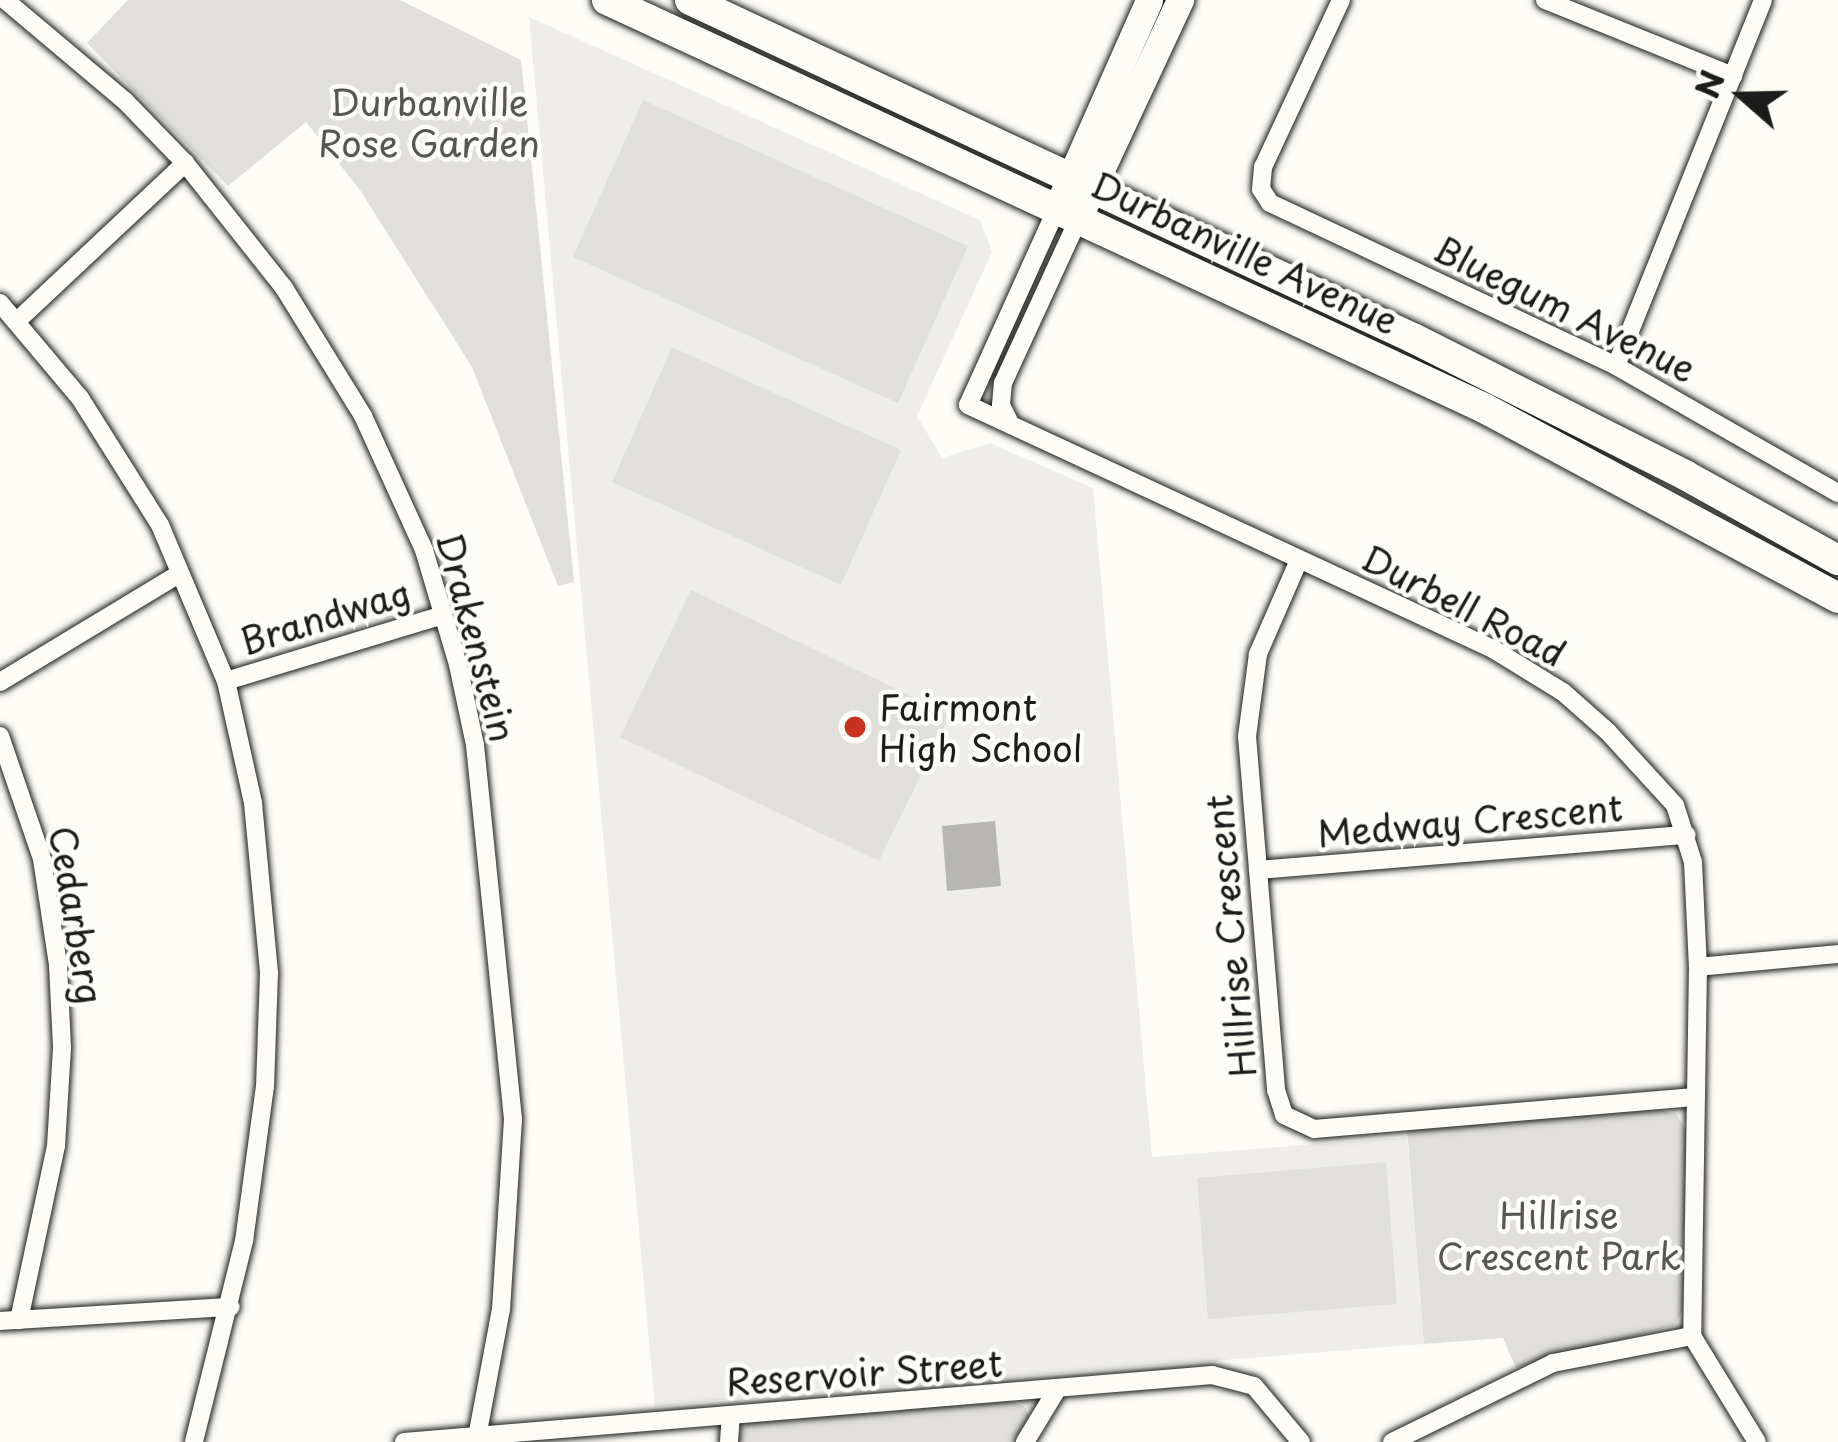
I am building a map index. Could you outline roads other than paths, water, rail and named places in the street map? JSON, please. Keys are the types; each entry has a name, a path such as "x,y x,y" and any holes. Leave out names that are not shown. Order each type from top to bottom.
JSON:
{"main road":[{"name":"Durbanville Avenue","path":"607,0 1484,408 1838,598"},
{"name":"Durbanville Avenue","path":"690,0 1570,415 1838,560"}],"street":[{"name":"Drakenstein","path":"5,0 125,101 185,163 284,288 331,358 396,485 443,615 475,745 513,1119 501,1309 476,1439"},
{"path":"1011,425 1003,412 1001,390 1149,0"},
{"path":"1080,183 1180,0"},
{"name":"Bluegum Avenue","path":"1341,0 1263,167 1261,189 1277,207 1616,366 1838,494"},
{"path":"1545,0 1732,76"},
{"path":"1616,366 1763,0"},
{"path":"17,321 185,163"},
{"name":"Durbell Road","path":"1068,213 968,405 1493,649 1563,692 1666,792 1687,835 1698,967 1692,1336"},
{"path":"0,303 109,440 160,525 226,681 254,803 269,974 260,1130 231,1306 194,1442"},
{"name":"Hillrise Crescent","path":"1299,560 1264,638 1247,736 1276,1090 1292,1122 1314,1129 1695,1097"},
{"path":"0,682 179,574"},
{"name":"Brandwag","path":"226,681 443,615"},
{"name":"Cedarberg","path":"0,736 41,860 58,964 61,1028 56,1147 9,1321"},
{"name":"Medway Crescent","path":"1258,871 1687,835"},
{"path":"1698,967 1838,954"},
{"path":"9,1321 231,1306"},
{"path":"1392,1442 1553,1363 1692,1336 1757,1442"},
{"name":"Reservoir Street","path":"404,1442 1231,1375 1254,1386 1301,1442"},
{"path":"1025,1442 1056,1391"},
{"path":"729,1442 731,1415"}],"place":[{"name":"Fairmont High School","path":"855,727"}],"park label":[{"name":"Durbanville Rose Garden","path":"429,122"},
{"name":"Hillrise Crescent Park","path":"1559,1234"}]}
